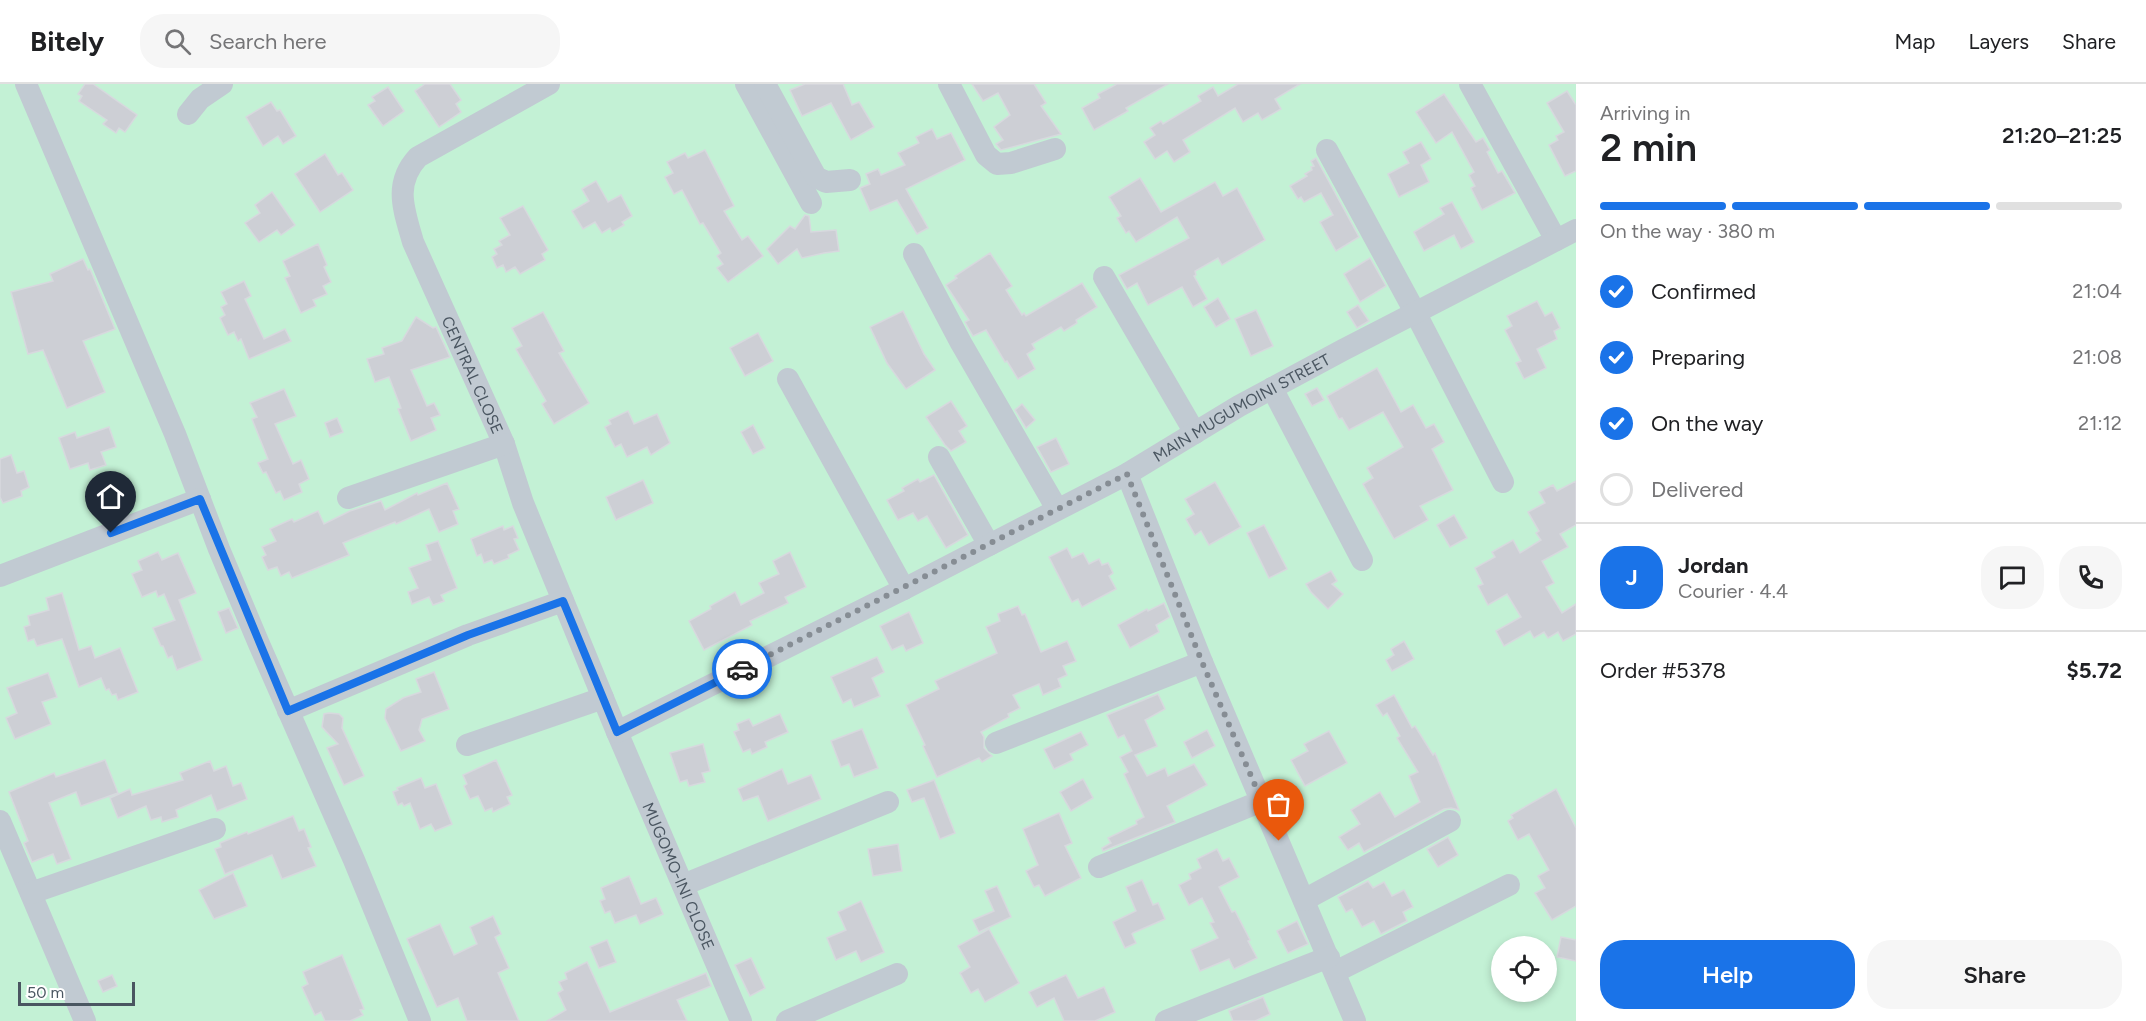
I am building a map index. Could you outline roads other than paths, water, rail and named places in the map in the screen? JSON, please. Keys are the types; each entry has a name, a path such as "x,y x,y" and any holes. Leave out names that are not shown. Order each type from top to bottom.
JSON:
{"street":[{"path":"26,84 420,1021"},
{"path":"188,114 200,99 222,84"},
{"name":"CENTRAL CLOSE","path":"549,84 520,91 418,157 406,174 401,192 413,242 504,444 523,502 617,732"},
{"path":"746,84 812,203"},
{"path":"765,84 816,177 826,182 850,180"},
{"path":"949,84 986,155 997,164 1011,163 1055,149"},
{"path":"1470,84 1556,240"},
{"path":"1327,150 1415,312 1503,482"},
{"name":"MAIN MUGUMOINI STREET","path":"617,732 904,589 1127,474 1272,388 1576,230"},
{"path":"914,254 961,343 1057,509"},
{"path":"1104,277 1195,433"},
{"path":"788,379 904,589"},
{"path":"1272,388 1362,560"},
{"path":"348,498 504,444"},
{"path":"939,457 989,545"},
{"path":"1127,474 1202,662 1355,1021"},
{"path":"0,576 200,499"},
{"path":"288,711 468,635 563,601"},
{"path":"996,743 1202,662"},
{"path":"466,745 603,698"},
{"name":"MUGOMO-INI CLOSE","path":"617,732 741,1021"},
{"path":"1099,867 1262,801"},
{"path":"683,885 888,802"},
{"path":"0,821 85,1021"},
{"path":"1304,900 1450,821"},
{"path":"31,892 215,829"},
{"path":"1166,1021 1332,965 1509,885"},
{"path":"787,1021 897,974"}]}
